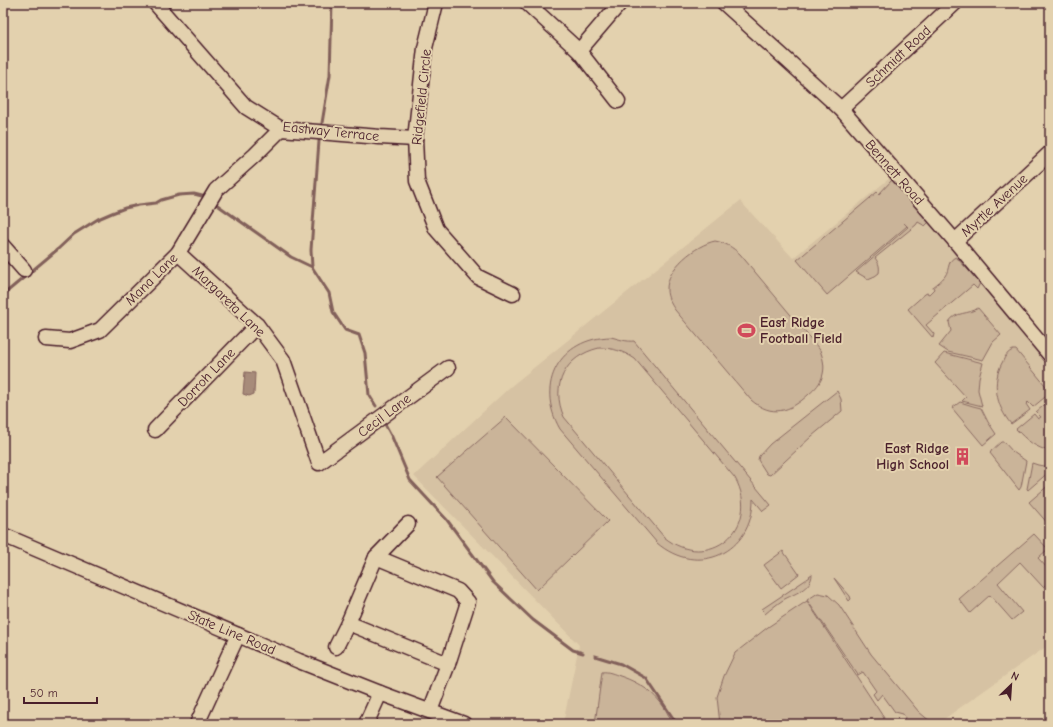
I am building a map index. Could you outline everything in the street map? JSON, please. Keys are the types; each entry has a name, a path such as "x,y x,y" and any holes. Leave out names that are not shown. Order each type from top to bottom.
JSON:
{"street":[{"name":"Eastway Terrace","path":"156,3 246,107 281,129 415,139"},
{"name":"Ridgefield Circle","path":"436,3 425,48 415,139 417,181 436,229 478,277 513,294"},
{"path":"527,3 579,51 618,101"},
{"path":"579,51 620,3"},
{"name":"Bennett Road","path":"724,3 841,109 955,241 1050,355"},
{"name":"Schmidt Road","path":"841,109 955,3"},
{"name":"Mana Lane","path":"46,339 70,341 100,330 178,253 216,190 281,129"},
{"name":"Myrtle Avenue","path":"955,241 1050,153"},
{"path":"3,246 24,270"},
{"name":"Margareta Lane","path":"178,253 257,325 283,360 320,463"},
{"name":"Dorroh Lane","path":"155,430 257,325"},
{"name":"Cecil Lane","path":"320,463 448,368"},
{"path":"336,647 348,623 376,557 408,524"},
{"name":"State Line Road","path":"3,535 299,661 464,724"},
{"path":"376,557 458,591 468,602 448,664 430,711"},
{"path":"348,623 448,664"},
{"path":"197,724 238,635"},
{"path":"366,724 380,693"}],"shaded area":[{"path":"891,177 981,280 1050,365 1050,644 937,724 563,724 579,645 414,476 510,387 740,201 793,258"},
{"path":"892,180 899,186 929,222 925,226 918,222 875,258 878,263 879,273 875,276 868,279 856,272 908,227 907,226 827,295 797,260 877,192 879,194"},
{"name":"East Ridge Football Field","path":"715,241 729,246 740,254 820,350 824,365 821,380 816,388 788,409 774,411 759,406 751,400 675,310 670,300 667,293 668,282 671,274 677,266 691,252 707,243"},
{"path":"956,257 980,283 977,289 973,285 926,325 934,334 933,338 908,309 925,294 929,294 934,289 933,287 947,273 951,260"},
{"path":"978,308 1001,335 993,342 983,360 948,352 939,346 951,331 949,322 955,316 971,312"},
{"path":"611,337 626,341 634,341 771,505 763,511 753,499 751,518 744,534 733,546 720,554 705,559 689,558 673,553 657,543 560,429 553,412 550,396 551,380 557,366 566,355 578,345 593,339","holes":["604,348 618,350 635,359 735,478 742,496 742,513 736,528 726,540 713,547 698,550 681,547 664,537 564,417 560,405 560,383 569,365 587,352"]},
{"path":"1016,350 1050,391 1050,393 1033,407 1028,402 1026,404 1030,410 1011,424 1002,410 996,385 999,369 1008,353"},
{"path":"944,353 983,363 979,378 978,390 982,406 962,401 966,397 935,363"},
{"path":"245,372 255,373 254,394 249,396 243,394"},
{"path":"837,391 841,399 842,411 812,436 770,475 767,474 758,460 759,456 770,444"},
{"path":"1050,400 1050,451 1040,448 1032,443 1016,429 1034,414 1038,419 1041,417 1036,412"},
{"path":"960,402 981,408 996,434 983,445 952,408"},
{"path":"506,417 608,521 537,590 437,477"},
{"path":"1001,442 1004,442 1013,452 1026,461 1021,487 1019,490 990,453"},
{"path":"1032,463 1050,467 1050,471 1028,490 1027,489"},
{"path":"1050,484 1050,526 1029,502"},
{"path":"1034,534 1048,549 1038,558 1050,571 1050,583 1049,582 1043,587 1020,562 998,583 1022,612 1012,620 990,595 970,613 959,599"},
{"path":"783,551 799,574 781,588 764,565"},
{"path":"812,574 809,584 797,593 783,600 765,614 763,612 764,611 762,609 810,577 809,576"},
{"path":"834,578 850,596 851,599 849,601"},
{"path":"818,593 828,595 839,605 871,654 919,712 931,722 928,724 903,724 905,717 903,714 895,712 882,694 877,700 873,694 876,691 863,672 858,675 807,600"},
{"path":"807,601 884,718 882,724 720,724 717,697 724,676 735,653 768,627"},
{"path":"602,672 609,672 629,679 645,688 664,707 672,724 595,724"}],"waterway":[{"path":"322,123 330,75 332,3"},
{"path":"319,141 311,250 312,267 329,293 333,312 345,330 359,335 365,353 369,395 376,406"},
{"path":"3,295 74,234 98,219 125,208 156,203 179,195 194,194 202,196"},
{"path":"216,204 291,257 312,267"},
{"path":"385,424 410,480 447,520 493,582 533,620 573,650 583,653"},
{"path":"595,656 621,664 646,678 677,724"}],"place":[{"name":"East Ridge Football Field","path":"747,330"},
{"name":"East Ridge High School","path":"962,456"}]}
